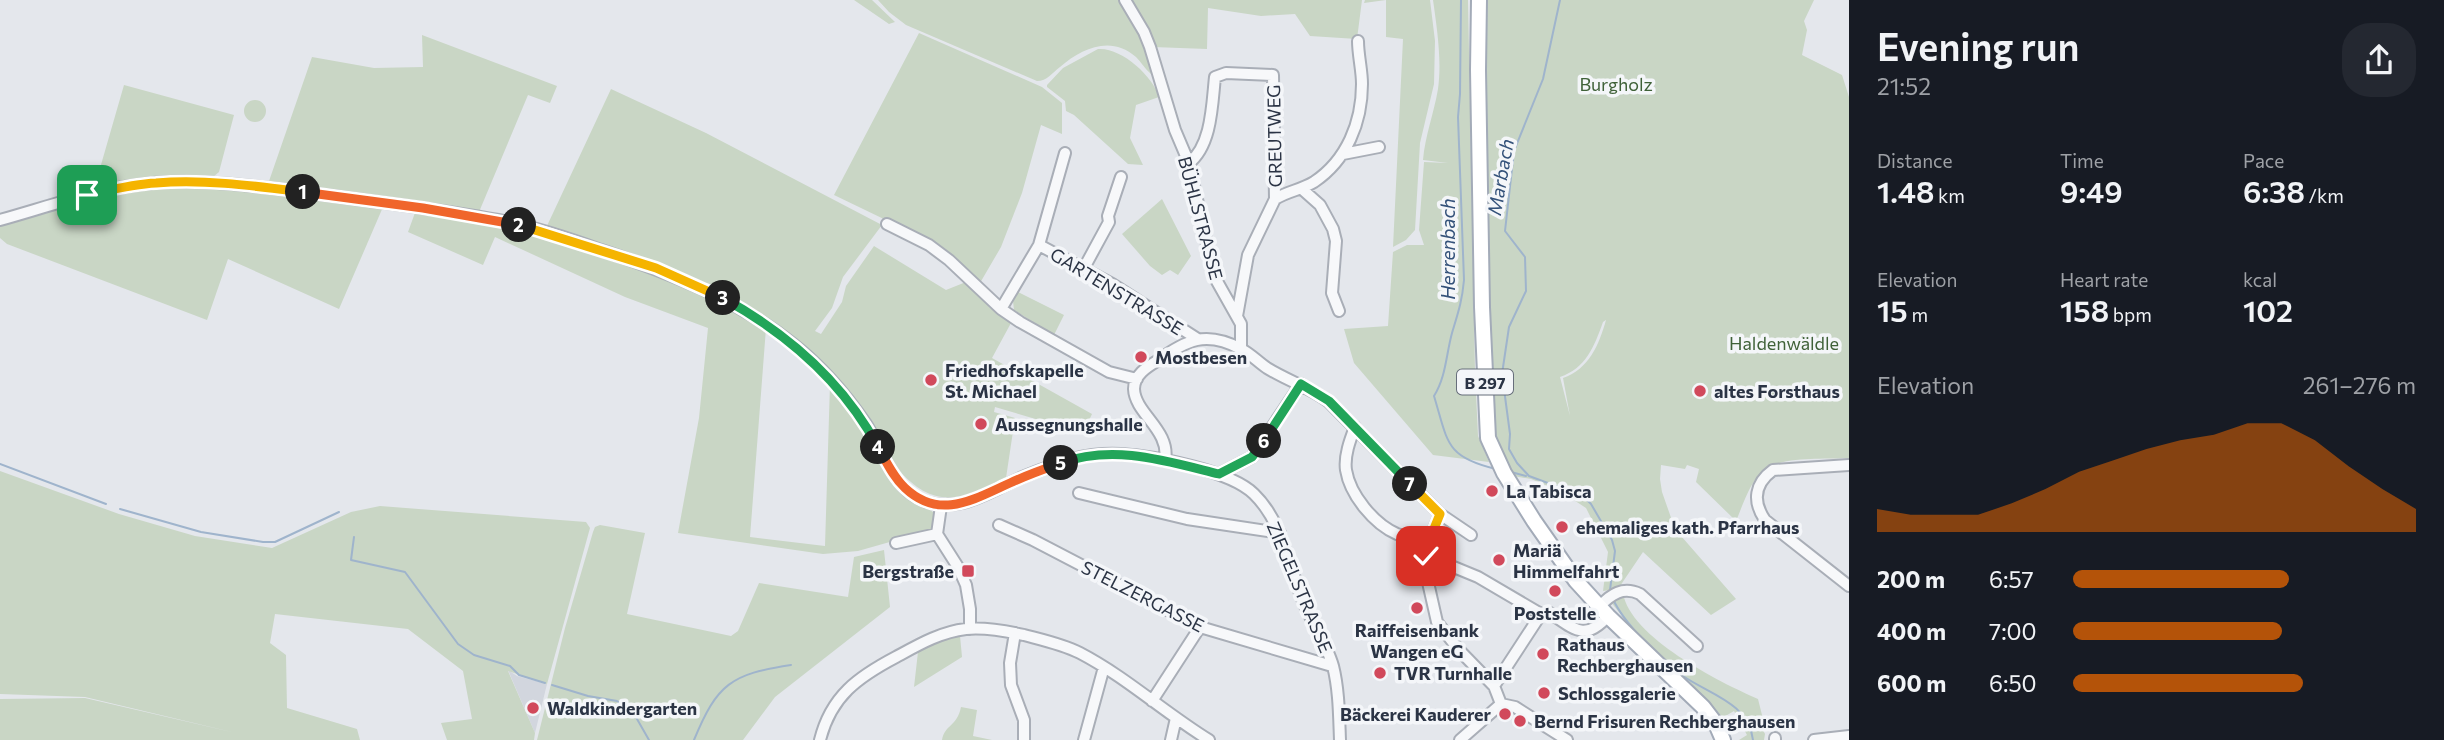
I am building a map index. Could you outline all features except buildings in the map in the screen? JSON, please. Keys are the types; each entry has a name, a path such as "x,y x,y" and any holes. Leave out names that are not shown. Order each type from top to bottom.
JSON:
{"main road":[{"name":"B 297","path":"1479,0 1478,84 1488,438 1504,473 1558,558 1703,707 1716,724 1723,740"}],"street":[{"name":"BÜHLSTRASSE","path":"1125,0 1144,33 1189,163 1214,276 1241,324 1241,348"},
{"path":"1275,199 1284,193 1302,189 1318,179 1343,154 1352,137 1361,100 1358,41"},
{"name":"GREUTWEG","path":"1189,163 1196,158 1206,132 1215,77 1226,73 1273,75 1275,199 1248,255 1237,316"},
{"path":"1343,154 1379,147"},
{"path":"1001,309 1039,245 1065,153"},
{"path":"1084,268 1109,222 1108,216 1121,177"},
{"path":"0,220 129,186 155,183 218,183 502,220 592,246 692,283 740,308 794,345 850,403 902,486 920,499 941,506 937,534 966,585 970,629"},
{"path":"1302,189 1320,205 1333,229 1336,241 1332,293 1339,311"},
{"path":"887,224 929,245 1001,309 1109,372 1137,379"},
{"name":"GARTENSTRASSE","path":"1039,245 1084,268 1196,338"},
{"path":"1165,461 1166,447 1162,438 1136,397 1134,388 1137,379 1142,371 1186,341 1196,338 1217,341 1241,348 1269,369 1329,401 1440,514 1471,535"},
{"path":"1219,474 1252,457 1301,384"},
{"path":"1355,427 1349,443 1346,471 1367,513 1399,535 1429,541"},
{"name":"ZIEGELSTRASSE","path":"941,506 966,503 1027,475 1087,456 1120,454 1165,461 1219,474 1241,483 1265,506 1280,533 1304,604 1332,666 1337,685 1340,740"},
{"path":"1849,465 1773,470 1763,477 1756,498 1759,512 1765,520 1849,586"},
{"path":"1079,493 1187,519 1280,533"},
{"path":"1440,514 1426,556 1427,578 1437,622 1458,650 1494,686 1502,704"},
{"name":"STELZERGASSE","path":"999,526 1031,538 1200,627 1332,666"},
{"path":"896,543 937,534"},
{"path":"1426,556 1478,577 1541,614 1550,613 1574,629 1587,632 1598,627 1604,607 1620,591 1632,590 1640,594 1698,646"},
{"path":"1494,686 1541,614"},
{"path":"1152,701 1200,627"},
{"path":"820,740 830,710 841,695 861,677 931,639 970,629 1015,633 1079,652 1209,740"},
{"path":"1015,633 1010,663 1011,685 1024,720 1024,740"},
{"path":"1084,740 1104,667"},
{"path":"1460,740 1502,704"},
{"path":"1502,704 1515,707 1567,740"},
{"path":"1171,740 1176,718"},
{"path":"1814,740 1849,736"}],"shaded area":[{"name":"Waldkindergarten","path":"508,670 517,676 547,684 535,733"}],"green space":[{"path":"854,0 872,0 895,22 889,24"},
{"path":"878,0 1122,0 1143,34 1153,72 1151,74 1126,50 1107,45 1078,54 1047,78 1037,81 906,25"},
{"path":"1129,0 1362,0 1357,39 1310,36 1295,14 1261,16 1208,8 1207,49 1153,47"},
{"path":"1365,0 1386,0 1364,3"},
{"path":"1386,0 1430,0 1435,41 1434,84 1420,143 1415,230 1406,240 1393,247 1403,39 1386,37"},
{"path":"1433,0 1468,0 1475,371 1478,436 1489,462 1433,455 1354,363 1344,329 1388,326 1393,252 1407,245 1424,245 1419,230 1424,162 1448,163 1423,160 1439,78"},
{"path":"1483,0 1814,0 1804,21 1807,30 1802,55 1842,75 1849,97 1849,458 1788,461 1766,469 1751,486 1736,521 1696,482 1699,469 1687,465 1685,469 1661,465 1662,492 1675,529 1736,599 1711,615 1643,552 1618,589 1603,591 1608,552 1586,508 1560,491 1531,479 1513,476 1497,439 1491,399","holes":["1606,320 1592,355 1580,369 1563,378 1570,416 1560,377 1576,368 1588,356"]},
{"path":"919,33 1042,87 1062,103 1062,134 1041,125 1022,193 1001,247 980,283 917,235 834,195"},
{"path":"422,35 557,86 550,103 528,95 479,212 268,184 312,57 374,68 423,67"},
{"path":"1098,49 1116,53 1135,64 1156,89 1159,97 1136,105 1130,138 1143,165 1128,164 1074,115 1066,111 1065,101 1047,87 1063,68"},
{"path":"124,85 234,115 219,172 213,177 151,179 94,189"},
{"path":"611,89 706,133 882,225 843,277 832,308 815,331 821,334 842,302 846,286 874,246 946,290 966,282 990,308 1011,323 992,358 1092,414 1083,433 995,407 994,412 1015,418 1006,478 961,496 936,496 910,482 897,468 826,369 714,285 546,228"},
{"path":"255,100 263,103 266,111 263,119 255,122 247,119 244,111 247,103"},
{"path":"167,186 214,186 383,207 339,309 228,259 207,320 7,244 0,238 0,224 123,191"},
{"path":"1162,199 1191,256 1178,275 1170,270 1162,275 1150,266 1122,234"},
{"path":"416,210 504,224 575,245 691,287 766,328 750,537 825,546 830,384 850,409 903,494 933,512 932,530 858,551 823,554 678,533 699,418 708,328 625,297 495,237 483,265 408,232"},
{"path":"1018,292 1064,315 1054,335 1014,310 1013,301"},
{"path":"0,471 119,514 195,536 272,548 351,512 380,506 586,522 590,528 547,684 508,671 535,733 534,740 447,740 441,723 472,719 463,671 408,629 275,614 270,643 286,655 287,708 357,729 360,740 0,740 0,699 85,698 236,733 85,697 0,694"},
{"path":"600,525 645,533 627,614 731,636 738,631 759,583 848,597 854,557 884,550 890,607 775,697 743,740 537,740 593,532 595,527"},
{"path":"1623,593 1629,609 1642,626 1659,641 1700,670 1758,699 1764,740 1739,740 1747,735 1734,711 1722,718 1638,636 1610,601"},
{"path":"960,636 962,657 914,687 918,652 938,641"},
{"path":"961,707 977,710 973,736 992,740 942,740"}],"waterway":[{"name":"Herrenbach","path":"1461,0 1458,117 1464,280 1443,374 1434,396 1451,445 1467,459 1496,469"},
{"name":"Marbach","path":"1560,0 1543,79 1514,151 1505,231 1525,257 1526,291 1509,327 1502,374 1510,434 1509,449 1529,476 1583,496 1591,504 1612,540 1615,551 1610,590"},
{"path":"0,464 106,504"},
{"name":"Herrenbach","path":"1511,472 1526,476"},
{"path":"120,509 201,532 263,542 275,542 339,512"},
{"path":"354,537 351,560 405,572 458,644 474,655 510,666 519,675 545,683"},
{"name":"Marbach","path":"1613,599 1634,630 1665,661 1683,676 1736,708 1750,727 1753,740"},
{"path":"694,740 710,706 729,685 754,673 791,665"},
{"path":"552,685 617,701 633,712 649,740"}],"place":[{"name":"Mostbesen","path":"1141,357"},
{"name":"Friedhofskapelle St. Michael","path":"931,380"},
{"name":"altes Forsthaus","path":"1700,391"},
{"name":"Aussegnungshalle","path":"981,424"},
{"name":"La Tabisca","path":"1492,491"},
{"name":"ehemaliges kath. Pfarrhaus","path":"1562,527"},
{"name":"Mariä Himmelfahrt","path":"1499,560"},
{"name":"Bergstraße","path":"968,571"},
{"name":"Poststelle","path":"1555,591"},
{"name":"Raiffeisenbank Wangen eG","path":"1417,608"},
{"name":"Rathaus Rechberghausen","path":"1543,654"},
{"name":"TVR Turnhalle","path":"1380,673"},
{"name":"Schlossgalerie","path":"1544,693"},
{"name":"Waldkindergarten","path":"533,708"},
{"name":"Bäckerei Kauderer","path":"1505,714"},
{"name":"Bernd Frisuren Rechberghausen","path":"1520,721"}],"route":[{"path":"87,195 155,183 253,186 502,220 656,268 724,299 757,318 794,345 814,362 850,403 902,486 912,495 941,506 966,503 1027,475 1070,460 1103,454 1137,455 1219,474 1252,457 1301,384 1329,401 1440,514 1426,556"}],"park label":[{"name":"Burgholz","path":"1616,84"},
{"name":"Haldenwäldle","path":"1784,343"}]}
